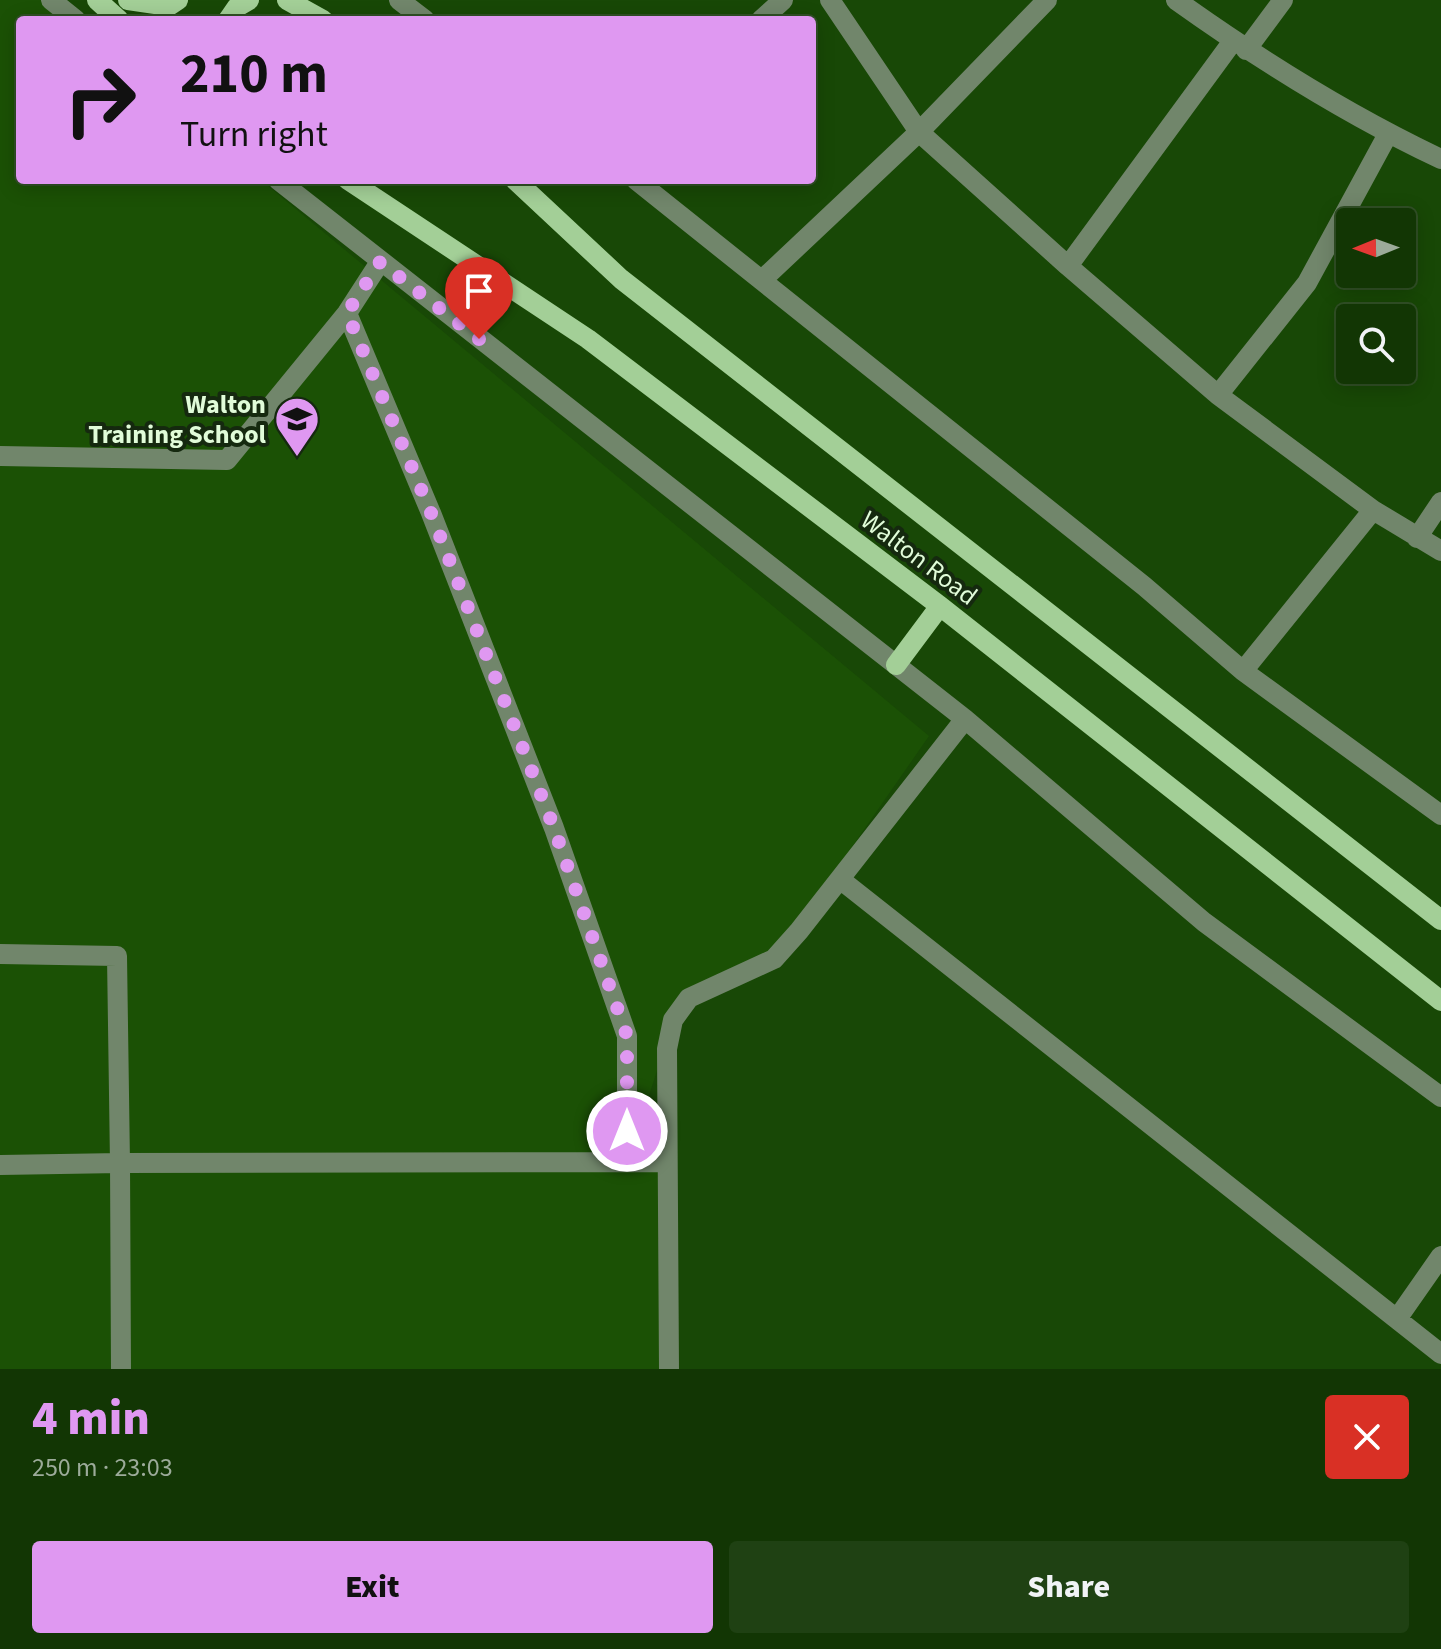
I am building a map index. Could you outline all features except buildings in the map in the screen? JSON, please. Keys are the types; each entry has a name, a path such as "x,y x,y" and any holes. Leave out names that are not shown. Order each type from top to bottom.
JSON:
{"main road":[{"path":"97,0 115,16"},
{"path":"128,0 169,6 178,0"},
{"path":"231,16 237,7 249,0"},
{"path":"287,0 316,16"},
{"path":"315,0 334,16"},
{"name":"Walton Road","path":"354,184 588,339 940,606 1441,1001"},
{"name":"Walton Road","path":"519,184 621,279 1441,920"},
{"path":"896,665 940,606"}],"street":[{"path":"51,0 71,16"},
{"path":"399,0 420,16"},
{"path":"765,16 783,0"},
{"path":"830,0 919,132 1218,395 1373,510 1441,551"},
{"path":"762,280 919,132 1047,0"},
{"path":"1176,0 1239,45 1388,134 1441,159"},
{"path":"1068,266 1239,45 1283,0"},
{"path":"1218,395 1307,283 1388,134"},
{"path":"283,184 965,719 1204,922 1441,1097"},
{"path":"641,184 1132,576 1243,671 1441,815"},
{"path":"0,456 227,460 347,313 380,262"},
{"path":"347,313 431,513 554,828 627,1036 627,1162"},
{"path":"1417,538 1441,502"},
{"path":"1243,671 1373,510"},
{"path":"669,1369 667,1049 673,1020 689,998 774,959 841,880 965,719"},
{"path":"841,880 1441,1354"},
{"path":"0,954 117,956 121,1369"},
{"path":"0,1165 667,1162"},
{"path":"1397,1319 1441,1256"}],"shaded area":[{"name":"Walton Training School","path":"0,0 44,0 63,16 16,16 16,184 266,184 929,736 774,959 673,1020 628,1162 667,1162 670,1369 0,1369"}],"place":[{"name":"Walton Training School","path":"297,458"}],"route":[{"path":"479,339 380,262 347,313 431,513 554,828 627,1036 627,1131"}]}
